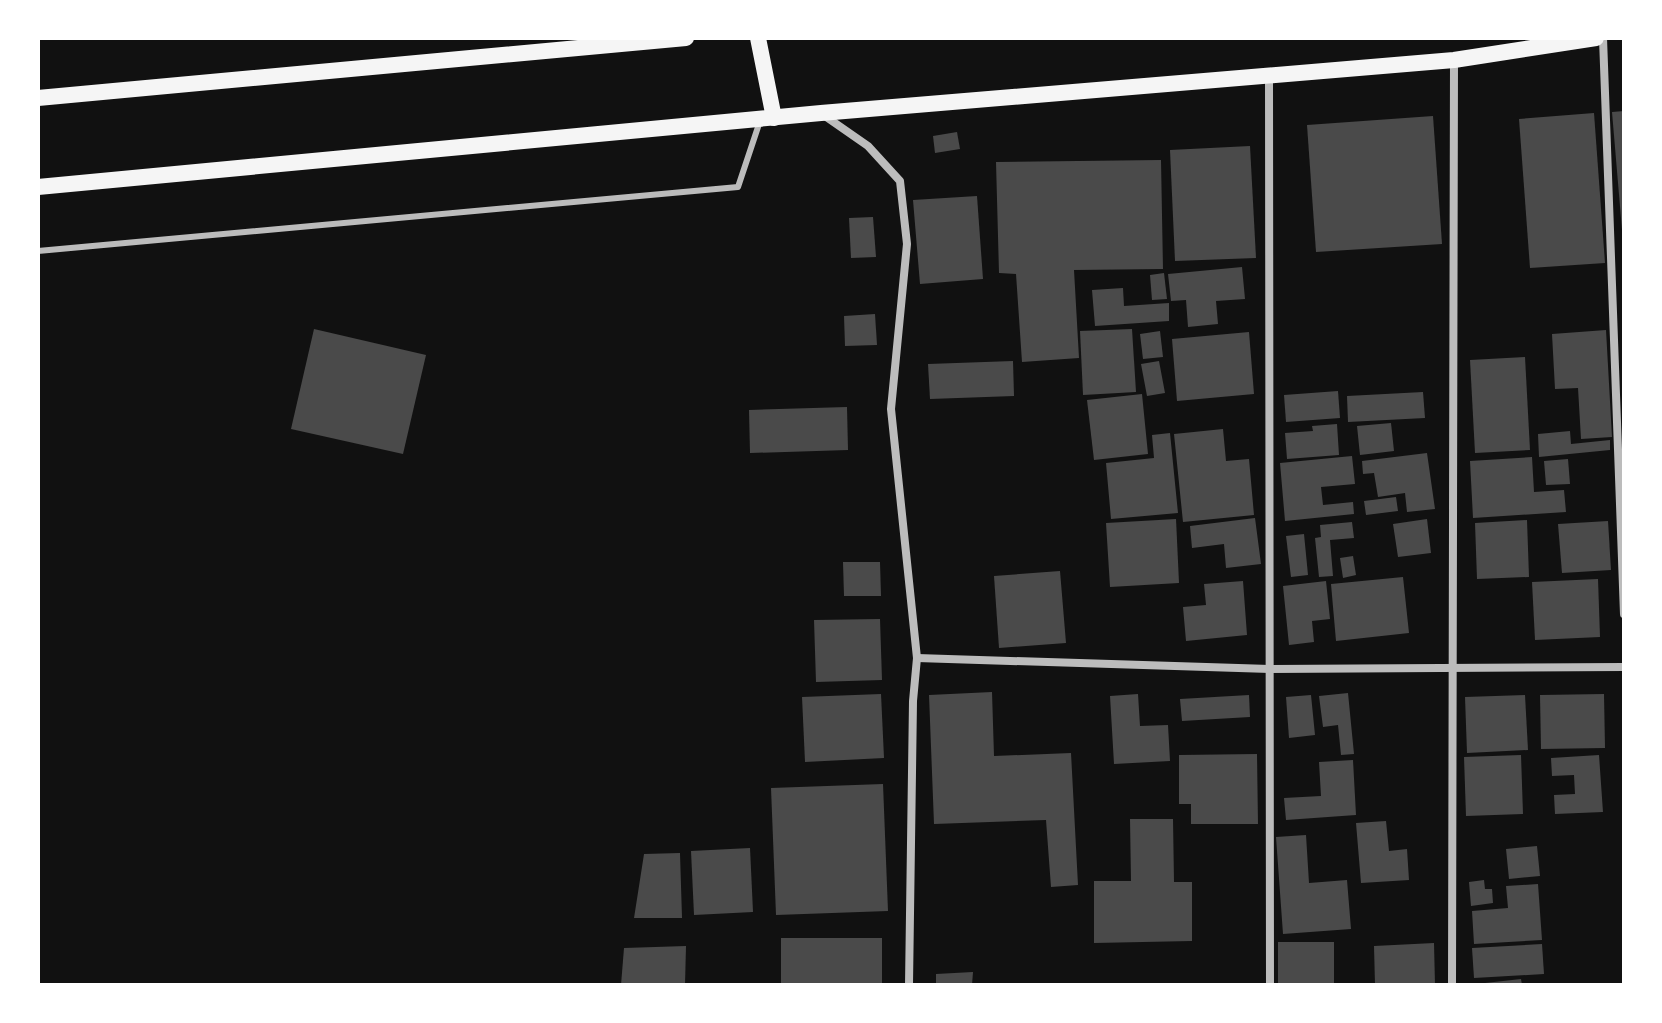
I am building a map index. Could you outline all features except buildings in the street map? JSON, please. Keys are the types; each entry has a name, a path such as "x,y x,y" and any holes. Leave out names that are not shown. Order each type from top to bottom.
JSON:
{"main road":[{"path":"38,98 686,38"},
{"path":"758,38 767,119"},
{"path":"38,187 821,113 1454,60 1596,38"}],"street":[{"path":"1603,38 1624,614"},
{"path":"1452,985 1454,60"},
{"path":"1269,76 1270,985"},
{"path":"821,113 868,146 900,181 907,244 891,409 917,658 913,701 909,985"},
{"path":"917,658 1270,669 1624,667"}],"lane":[{"path":"38,251 738,187 767,119"}]}
